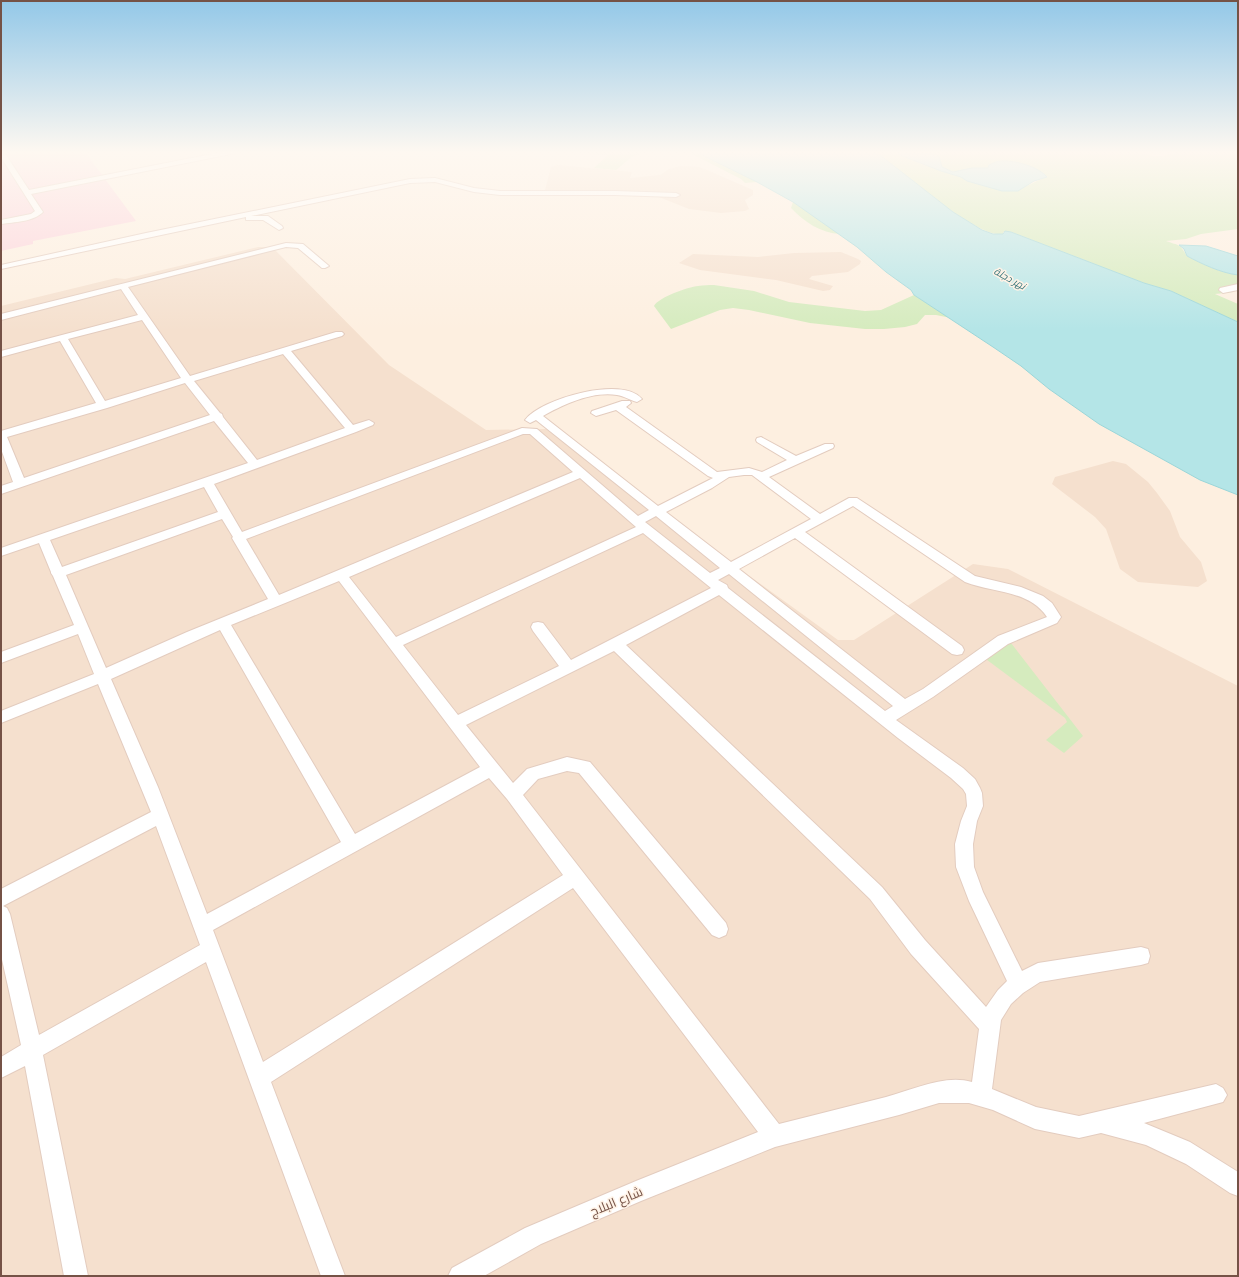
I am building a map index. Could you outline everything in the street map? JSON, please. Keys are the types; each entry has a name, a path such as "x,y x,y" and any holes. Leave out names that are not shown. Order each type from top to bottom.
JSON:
{"street":[{"path":"1,222 33,216 39,212"},
{"path":"1,267 258,212"},
{"path":"236,216 242,219 263,217 279,228"},
{"path":"1,317 286,245 300,246 325,266"},
{"path":"124,286 187,379 218,416 255,465"},
{"path":"1223,290 1238,287"},
{"path":"1,354 145,316"},
{"path":"20,484 1,434 103,406 187,379 339,334"},
{"path":"62,338 103,406"},
{"path":"285,350 352,430"},
{"path":"596,413 641,398 622,392 601,391 589,394 532,418 658,511 905,707"},
{"path":"618,406 708,471 716,475 749,471 761,476 820,519"},
{"path":"1,490 218,416"},
{"path":"1,552 207,482 370,423"},
{"path":"238,538 524,430 534,432 641,524 884,719 958,773 969,784 974,793 975,806 969,821 964,844 965,867 975,895 1018,983"},
{"path":"761,440 796,461"},
{"path":"761,476 828,446"},
{"path":"1,717 103,676 223,623 581,473"},
{"path":"393,644 641,524 658,511 708,486 726,474"},
{"path":"207,482 224,514 276,601"},
{"path":"710,579 853,501 970,579 987,585 1009,588 1026,593 1046,606 1054,617 1047,623 1003,640 928,693 884,719"},
{"path":"57,573 224,514"},
{"path":"796,532 957,650"},
{"path":"43,538 161,815 333,1276"},
{"path":"340,575 491,769 513,794 575,877 775,1136"},
{"path":"456,724 616,644 722,588"},
{"path":"223,623 352,845"},
{"path":"1,658 82,627"},
{"path":"538,627 569,668"},
{"path":"616,644 876,893 918,947 990,1026"},
{"path":"513,794 532,774 567,764 584,767 719,929"},
{"path":"202,926 491,769"},
{"path":"1,898 161,815"},
{"path":"259,1077 575,877"},
{"path":"1,914 32,1051 76,1276"},
{"path":"1,1068 210,949"},
{"path":"981,1096 991,1018 996,1007 1012,988 1018,983 1038,973 1141,956"},
{"name":"شارع البلاج","path":"460,1276 534,1236 636,1192 775,1136 899,1104 939,1092 969,1092 1035,1118 1079,1127 1216,1095"},
{"path":"1102,1122 1147,1134 1206,1164 1238,1185"}],"shaded area":[{"path":"1,212 129,212 136,221 33,241 33,244 1,251"},
{"path":"710,212 738,212 721,213"},
{"path":"258,247 272,247 389,365 486,430 546,429 838,640 854,640 973,564 1008,569 1238,686 1238,1276 1,1276 1,306 116,278 125,279"},
{"path":"841,252 858,259 861,261 860,264 848,272 812,276 809,279 833,286 830,290 823,291 776,280 700,270 679,263 693,254 758,257 794,253"},
{"path":"1113,461 1126,464 1148,482 1157,493 1170,511 1180,537 1201,562 1207,581 1198,587 1138,582 1120,569 1106,529 1095,517 1052,484 1055,477"}],"green space":[{"path":"795,212 807,212 840,234 820,229 801,218"},
{"path":"953,212 1238,212 1238,229 1201,234 1186,239 1166,241 1179,246 1187,256 1199,262 1218,270 1238,275 1238,284 1234,292 1215,294 1238,304 1238,322 1171,291 1144,283 1011,232 1003,232 1003,234 991,233"},
{"path":"714,285 754,291 789,302 865,311 881,310 914,295 951,318 936,315 925,315 917,324 905,327 865,329 810,323 733,308 720,310 671,329 654,306 667,296 681,290"},
{"path":"1004,634 1083,736 1064,753 1046,740 1067,722 1065,718 975,651"}],"water":[{"name":"نهر دجلة","path":"807,212 952,212 982,230 993,234 1003,234 1005,231 1011,232 1144,283 1171,291 1238,322 1238,495 1200,480 1099,424 1049,389 1021,366 914,295 911,290 886,272 857,247"},
{"path":"1179,245 1206,246 1238,256 1238,275 1218,270 1187,256 1184,249"}]}
